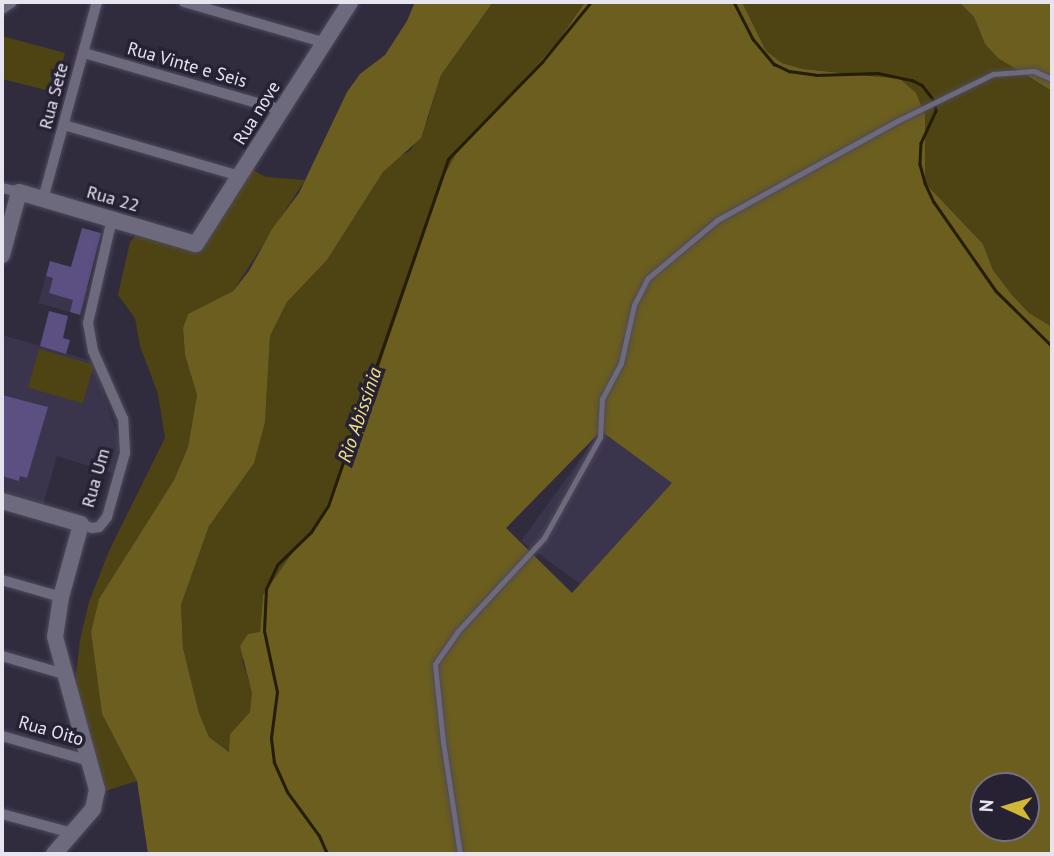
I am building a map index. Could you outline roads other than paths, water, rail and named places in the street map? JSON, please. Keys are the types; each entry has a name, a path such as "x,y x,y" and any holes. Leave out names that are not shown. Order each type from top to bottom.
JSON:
{"street":[{"path":"2,9 12,2"},
{"name":"Rua Sete","path":"43,199 97,2"},
{"path":"184,2 323,42"},
{"name":"Rua nove","path":"196,244 350,2"},
{"name":"Rua Vinte e Seis","path":"83,53 281,110"},
{"path":"64,125 239,176"},
{"path":"2,188 19,192 2,255"},
{"name":"Rua 22","path":"19,192 196,244"},
{"name":"Rua Um","path":"72,833 93,809 97,790 55,637 61,597 81,524 92,528 99,527 107,517 125,453 123,419 93,351 88,323 113,219"},
{"path":"2,501 81,524"},
{"path":"2,580 61,597"},
{"path":"2,656 64,674"},
{"name":"Rua Oito","path":"2,736 90,761"},
{"path":"2,814 72,833 54,854"}],"lane":[{"path":"460,854 443,742 435,664 457,632 544,538 600,437 602,399 621,363 635,305 648,278 717,220 897,121 993,74 1034,71 1052,79"}],"waterway":[{"name":"Rio Abissínia","path":"327,854 319,836 287,792 274,763 271,738 277,692 264,631 266,589 277,565 311,532 328,506 448,159 542,62 591,2"},
{"path":"734,2 753,39 774,64 789,71 816,75 878,73 912,80 922,85 933,99"},
{"path":"935,104 936,111 921,143 920,164 934,202 996,291 1052,346"}]}
